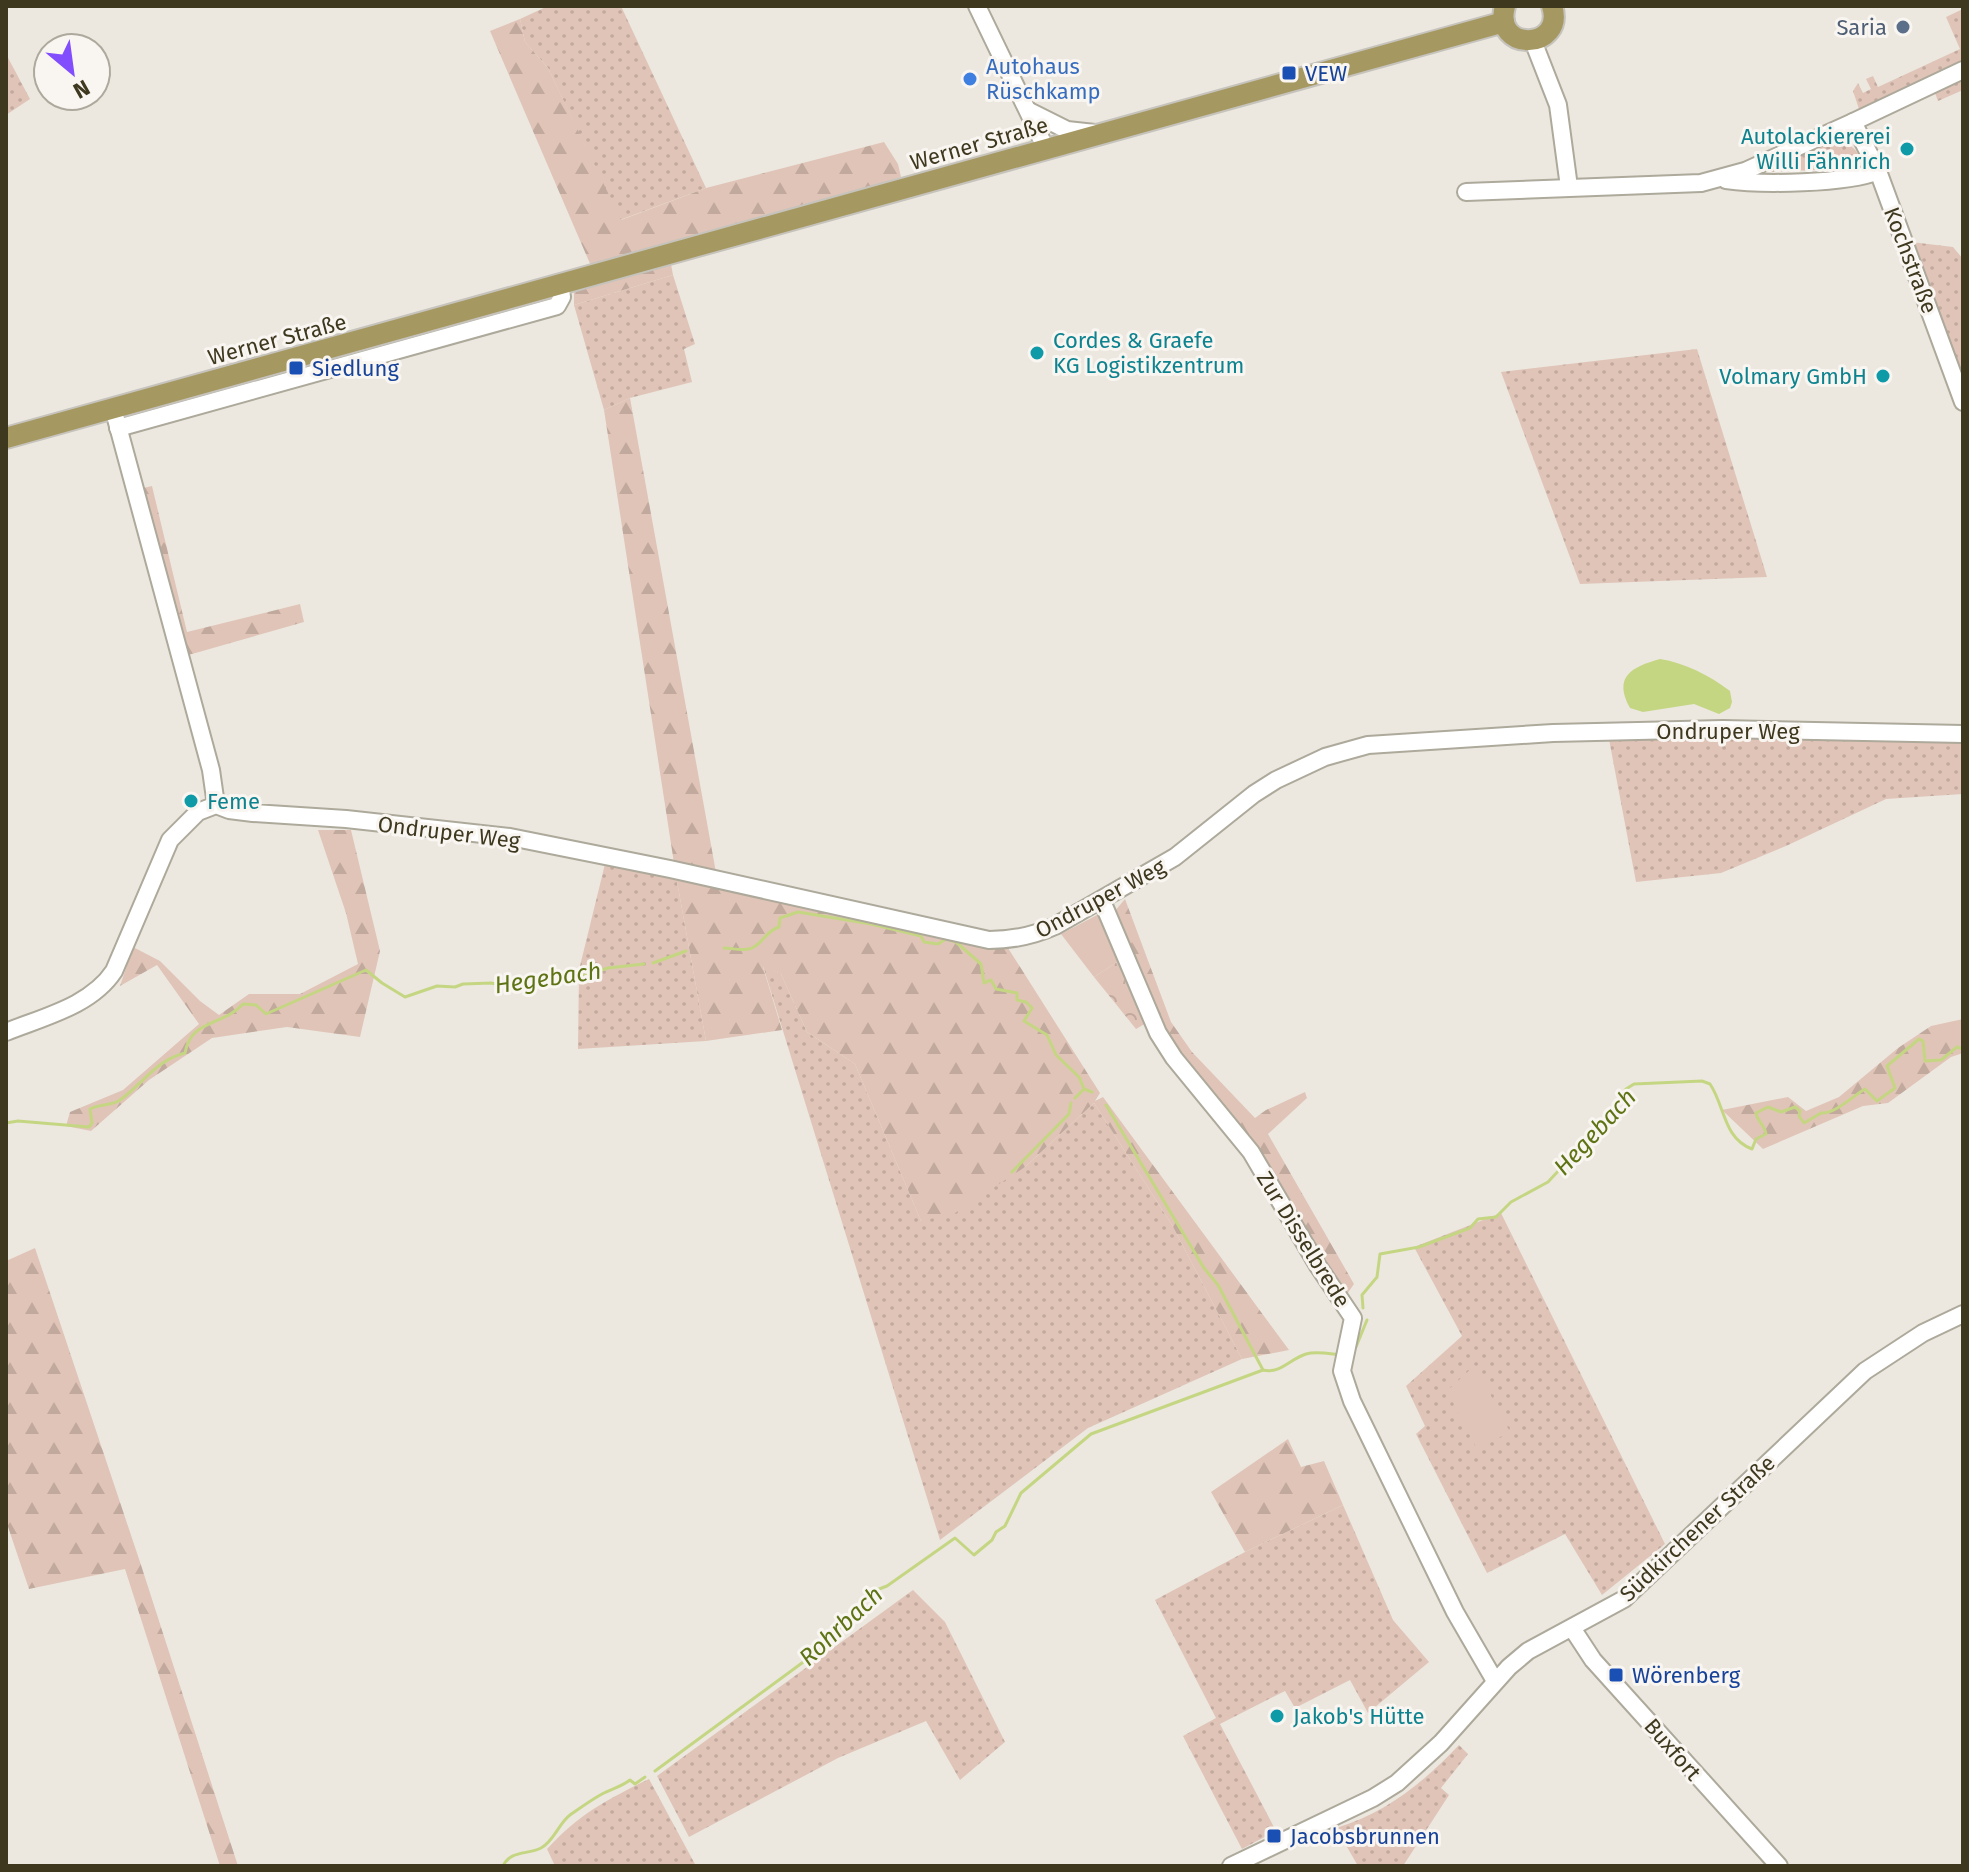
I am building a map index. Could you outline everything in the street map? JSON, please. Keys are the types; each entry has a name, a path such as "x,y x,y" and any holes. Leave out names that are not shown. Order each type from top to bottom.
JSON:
{"main road":[{"path":"1504,14 1512,35 1533,41 1551,27 1553,6"},
{"name":"Werner Straße","path":"6,438 116,418 560,285 1101,134 1504,14"}],"street":[{"path":"977,6 1046,149"},
{"path":"1533,41 1558,105 1569,187"},
{"path":"1466,192 1678,184 1720,179 1745,171 1963,70"},
{"path":"1029,111 1067,130 1101,134"},
{"name":"Kochstraße","path":"1853,122 1878,171 1963,402"},
{"path":"1720,179 1748,183 1859,178 1878,171"},
{"path":"6,1032 79,1002 106,983 170,840 198,812 216,805 211,770 116,418"},
{"name":"Ondruper Weg","path":"216,805 253,813 346,819 510,837 989,940 1010,940 1035,935 1102,901 1175,857 1276,780 1325,757 1368,745 1553,733 1723,729 1963,734"},
{"name":"Zur Disselbrede","path":"1102,901 1158,1033 1174,1058 1251,1152 1318,1266 1353,1318 1342,1371 1352,1401 1455,1612 1495,1681"},
{"name":"Südkirchener Straße","path":"1231,1866 1373,1798 1397,1783 1441,1743 1495,1681 1528,1651 1624,1599 1651,1577 1829,1402 1865,1371 1923,1333 1963,1314"},
{"name":"Buxfort","path":"1572,1628 1593,1660 1779,1866"}],"green space":[{"path":"548,6 621,6 706,188 620,220 548,68 525,42 520,19"},
{"path":"1963,9 1963,61 1859,109 1853,91 1858,83 1863,93 1871,89 1866,79 1873,76 1878,87 1960,49 1946,17"},
{"path":"520,19 525,42 548,68 621,220 706,188 884,142 898,164 901,177 796,210 591,266 490,31"},
{"path":"6,54 30,99 6,115"},
{"path":"1963,80 1963,90 1938,101 1935,93"},
{"path":"1834,139 1858,153 1858,168 1766,172"},
{"path":"1911,242 1953,247 1963,259 1963,379"},
{"path":"671,264 673,275 574,305 574,291"},
{"path":"673,275 695,344 684,349 692,382 630,398 604,410 574,305"},
{"path":"556,295 556,301 125,423 127,416"},
{"path":"1697,349 1767,577 1580,584 1501,372"},
{"path":"630,398 719,889 1008,948 1100,1093 1095,1101 1103,1097 1289,1350 1242,1359 1172,1225 1094,1103 1025,1167 955,1213 921,1221 855,1064 807,1032 781,974 763,967 782,1030 706,1041 676,876 604,410"},
{"path":"152,486 187,632 300,604 304,622 185,656 139,489"},
{"path":"1608,734 1963,739 1963,794 1886,799 1721,873 1636,882"},
{"path":"318,830 351,830 380,951 360,1037 287,1027 212,1038 149,1080 91,1131 66,1126 70,1112 123,1090 199,1024 157,965 120,986 133,947 160,961 200,1001 219,1015 249,994 300,994 358,964 346,913"},
{"path":"605,864 676,876 706,1041 578,1049 579,970"},
{"path":"1125,899 1171,1022 1192,1052 1255,1118 1305,1092 1307,1098 1268,1134 1354,1284 1345,1297 1161,1031 1114,912"},
{"path":"1097,915 1106,918 1122,959 1094,977 1061,934"},
{"path":"1122,959 1148,1022 1136,1029 1094,977"},
{"path":"763,966 781,974 807,1032 855,1064 921,1221 1025,1167 1094,1103 1172,1225 1242,1359 1088,1428 940,1540"},
{"path":"1963,1019 1963,1053 1951,1057 1888,1103 1863,1106 1763,1149 1722,1110 1788,1097 1806,1111 1839,1097 1898,1048 1931,1026"},
{"path":"1501,1213 1665,1544 1602,1595 1565,1534 1487,1573 1416,1434 1425,1426 1406,1386 1462,1336 1414,1247"},
{"path":"35,1248 238,1866 220,1866 125,1569 29,1589 6,1521 6,1261"},
{"path":"1475,1365 1510,1432 1477,1449 1447,1391"},
{"path":"1288,1439 1301,1467 1324,1461 1343,1505 1245,1552 1211,1492"},
{"path":"1343,1505 1393,1620 1429,1662 1368,1713 1350,1680 1295,1708 1285,1691 1220,1724 1276,1831 1242,1849 1183,1736 1216,1718 1155,1600"},
{"path":"913,1590 945,1622 1005,1742 960,1780 926,1721 838,1758 689,1837 657,1776"},
{"path":"1459,1745 1468,1754 1441,1788 1449,1795 1403,1866 1358,1866 1336,1828 1371,1814 1403,1795"},
{"path":"649,1779 696,1866 555,1866 547,1849 570,1826 619,1794"}],"shaded area":[{"path":"1660,659 1688,667 1722,685 1730,691 1730,708 1719,714 1694,704 1643,712 1630,708 1623,688 1624,681 1633,670"}],"waterway":[{"path":"724,948 752,948 779,927 780,918 798,912 871,924 921,936 924,942 938,944 946,939 956,942 981,964 984,983 991,980 996,989 1017,993 1017,1000 1026,1002 1032,1008 1024,1021 1047,1035 1056,1055 1079,1077 1084,1089 1092,1092"},
{"path":"653,963 686,951"},
{"name":"Hegebach","path":"6,1123 18,1121 89,1127 92,1123 90,1109 120,1100 166,1061 185,1053 188,1042 201,1028 243,1004 256,1005 266,1014 366,970 405,997 437,986 491,983 513,988 545,978 585,975 608,968 644,964"},
{"name":"Hegebach","path":"1363,1308 1362,1295 1377,1277 1380,1254 1419,1247 1470,1228 1478,1219 1496,1217 1511,1202 1548,1182 1599,1127 1626,1089 1634,1084 1702,1081 1710,1084 1735,1137 1752,1149 1756,1139 1766,1134 1756,1113 1768,1107 1781,1112 1795,1107 1804,1123 1838,1108 1865,1089 1877,1101 1895,1088 1887,1066 1919,1039 1923,1041 1925,1061 1941,1060 1957,1047 1963,1049"},
{"path":"1075,1098 1083,1090"},
{"path":"1012,1172 1069,1114 1071,1103"},
{"name":"Hegebach","path":"1106,1105 1204,1268 1218,1285 1263,1370 1275,1370 1310,1353 1341,1355"},
{"path":"1356,1347 1367,1320"},
{"name":"Rohrbach","path":"655,1771 821,1649 874,1591 887,1586 955,1538 974,1555 1005,1526 1021,1493 1091,1434 1263,1370"},
{"name":"Rohrbach","path":"503,1866 510,1857 546,1845 566,1818 605,1792 630,1780 635,1784 645,1777"}],"place":[{"name":"Saria","path":"1903,27"},
{"name":"VEW","path":"1289,73"},
{"name":"Autohaus Rüschkamp","path":"970,79"},
{"name":"Autolackiererei Willi Fähnrich","path":"1907,149"},
{"name":"Cordes & Graefe KG Logistikzentrum","path":"1037,353"},
{"name":"Siedlung","path":"296,368"},
{"name":"Volmary GmbH","path":"1883,376"},
{"name":"Feme","path":"191,801"},
{"name":"Wörenberg","path":"1616,1675"},
{"name":"Jakob's Hütte","path":"1277,1716"},
{"name":"Jacobsbrunnen","path":"1274,1836"}]}
